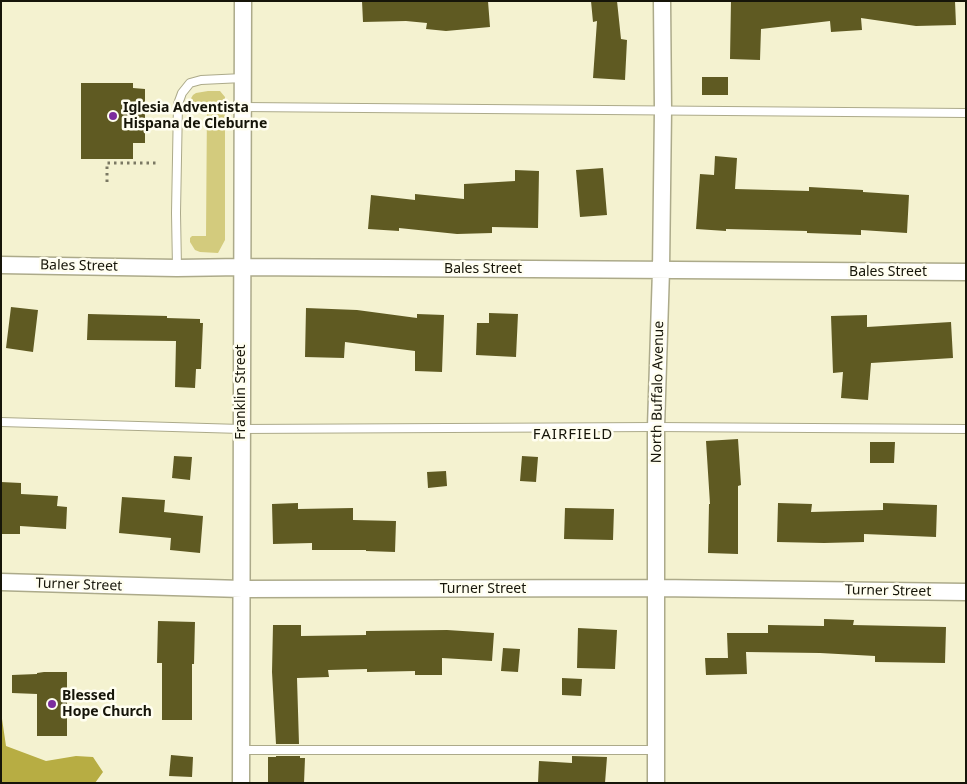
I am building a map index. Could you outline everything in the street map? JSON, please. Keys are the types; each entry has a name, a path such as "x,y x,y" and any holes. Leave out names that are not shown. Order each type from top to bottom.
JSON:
{"street":[{"name":"Franklin Street","path":"241,783 242,1"},
{"name":"North Buffalo Avenue","path":"656,783 656,427 661,270 662,1"},
{"name":"Bales Street","path":"1,265 177,268 966,272"},
{"name":"Turner Street","path":"1,582 242,589 656,588 966,592"}],"lane":[{"path":"177,268 178,104 182,92 190,83 201,80 243,78"},
{"path":"243,107 966,112"},
{"path":"1,422 241,429 656,427 966,429"},
{"path":"241,750 656,750"}],"path":[{"path":"107,182 107,163 156,163"}],"shaded area":[{"path":"220,91 225,97 225,240 218,253 200,252 195,250 190,242 192,236 206,236 207,104 193,104 190,100 196,93"},
{"path":"1,712 6,746 46,761 76,756 93,757 103,772 95,783 1,783"}],"building":[{"path":"362,1 488,1 490,27 446,31 426,29 427,23 406,21 363,22"},
{"path":"591,1 617,1 621,39 627,40 625,80 593,78 597,21 593,22"},
{"path":"731,1 955,1 956,25 916,26 861,18 862,30 831,32 830,21 761,29 760,60 730,59"},
{"path":"702,77 728,77 728,95 702,95"},
{"name":"Iglesia Adventista Hispana de Cleburne","path":"81,83 133,83 133,88 145,89 145,143 133,143 133,159 81,159"},
{"path":"715,156 737,158 735,189 809,191 809,187 909,195 907,233 861,230 861,235 807,233 807,231 696,229 700,174 714,175"},
{"path":"603,168 607,215 580,217 576,170"},
{"path":"515,170 539,171 538,228 492,227 492,233 457,234 399,228 399,231 368,229 371,195 415,200 415,194 464,199 464,184 515,181"},
{"path":"11,307 38,310 33,352 6,348"},
{"path":"306,308 357,310 417,318 417,314 444,315 442,372 415,371 415,351 345,342 344,358 305,357"},
{"path":"489,313 518,314 516,357 476,355 477,323 489,323"},
{"path":"88,314 167,316 167,318 200,319 200,323 203,323 201,369 196,369 195,388 175,387 176,341 87,340"},
{"path":"867,315 867,327 951,322 953,358 871,363 868,400 841,398 843,372 833,373 831,316"},
{"path":"738,439 741,485 738,486 738,554 708,553 710,504 706,441"},
{"path":"870,442 895,442 894,463 870,463"},
{"path":"174,456 192,457 190,480 172,478"},
{"path":"522,456 538,457 536,482 520,481"},
{"path":"446,471 447,486 428,488 427,472"},
{"path":"1,482 21,483 21,494 58,496 57,506 67,507 66,529 20,526 20,534 1,534"},
{"path":"122,497 165,500 164,512 203,516 200,553 170,550 171,538 119,533"},
{"path":"298,503 298,509 353,508 353,520 396,521 395,552 312,550 312,543 273,544 272,504"},
{"path":"778,503 812,504 811,512 883,510 883,503 937,505 936,537 864,534 864,542 777,542"},
{"path":"565,508 614,509 613,540 564,539"},
{"path":"824,619 854,620 853,625 946,627 945,663 875,662 875,656 746,652 747,674 706,675 705,658 728,658 727,633 768,633 768,625 824,626"},
{"path":"158,621 195,622 194,664 192,664 192,720 162,720 162,663 157,663"},
{"path":"273,625 301,625 301,636 366,635 366,631 447,630 494,633 492,661 442,658 442,675 415,675 415,671 367,672 367,669 328,670 329,677 297,678 299,744 276,744 272,672"},
{"path":"578,628 617,630 615,669 577,668"},
{"path":"503,648 520,649 518,672 501,671"},
{"name":"Blessed Hope Church","path":"67,672 67,736 37,736 37,694 12,693 12,675"},
{"path":"562,678 582,679 581,696 562,695"},
{"path":"171,755 193,757 192,777 169,776"},
{"path":"300,756 300,758 305,758 304,783 268,783 268,757"},
{"path":"572,756 607,757 605,783 538,783 539,761 572,763"}],"place":[{"name":"Iglesia Adventista Hispana de Cleburne","path":"113,116"},
{"name":"Blessed Hope Church","path":"52,704"}],"district":[{"name":"FAIRFIELD","path":"573,435"}]}
